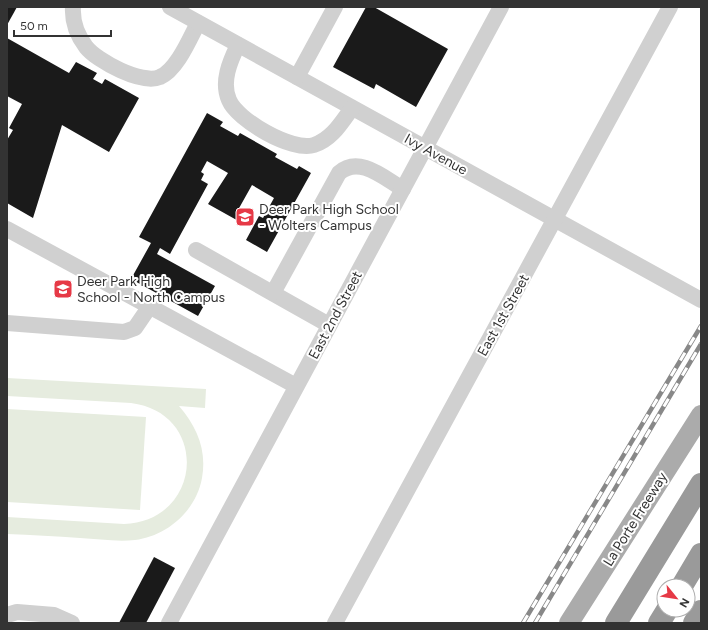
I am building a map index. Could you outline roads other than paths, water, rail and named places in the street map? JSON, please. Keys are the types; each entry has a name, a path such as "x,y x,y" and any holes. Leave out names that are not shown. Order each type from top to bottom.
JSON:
{"highway":[{"path":"616,623 701,484"},
{"path":"687,578 701,554"},
{"path":"607,623 649,569"},
{"path":"694,623 701,611"}],"main road":[{"name":"La Porte Freeway","path":"569,623 701,415"}],"street":[{"path":"73,7 74,24 87,48 127,74 143,79 160,78 169,70 180,57 198,23"},
{"name":"Ivy Avenue","path":"170,7 701,300"},
{"path":"297,77 335,7"},
{"name":"East 2nd Street","path":"169,623 501,7"},
{"name":"East 1st Street","path":"335,623 670,7"},
{"path":"238,45 231,58 226,81 228,99 234,109 245,119 285,142 299,146 312,146 321,142 334,134 352,108"},
{"path":"273,293 339,173 345,168 353,165 362,167 403,189"},
{"path":"7,228 296,386"},
{"path":"196,250 330,325"},
{"path":"7,323 124,332 135,328 150,306"},
{"path":"7,615 17,612 54,615 72,623"}],"railway":[{"path":"523,623 701,326"},
{"path":"535,623 701,344"}],"place":[{"name":"Deer Park High School - Wolters Campus","path":"245,217"},
{"name":"Deer Park High School - North Campus","path":"63,289"}]}
